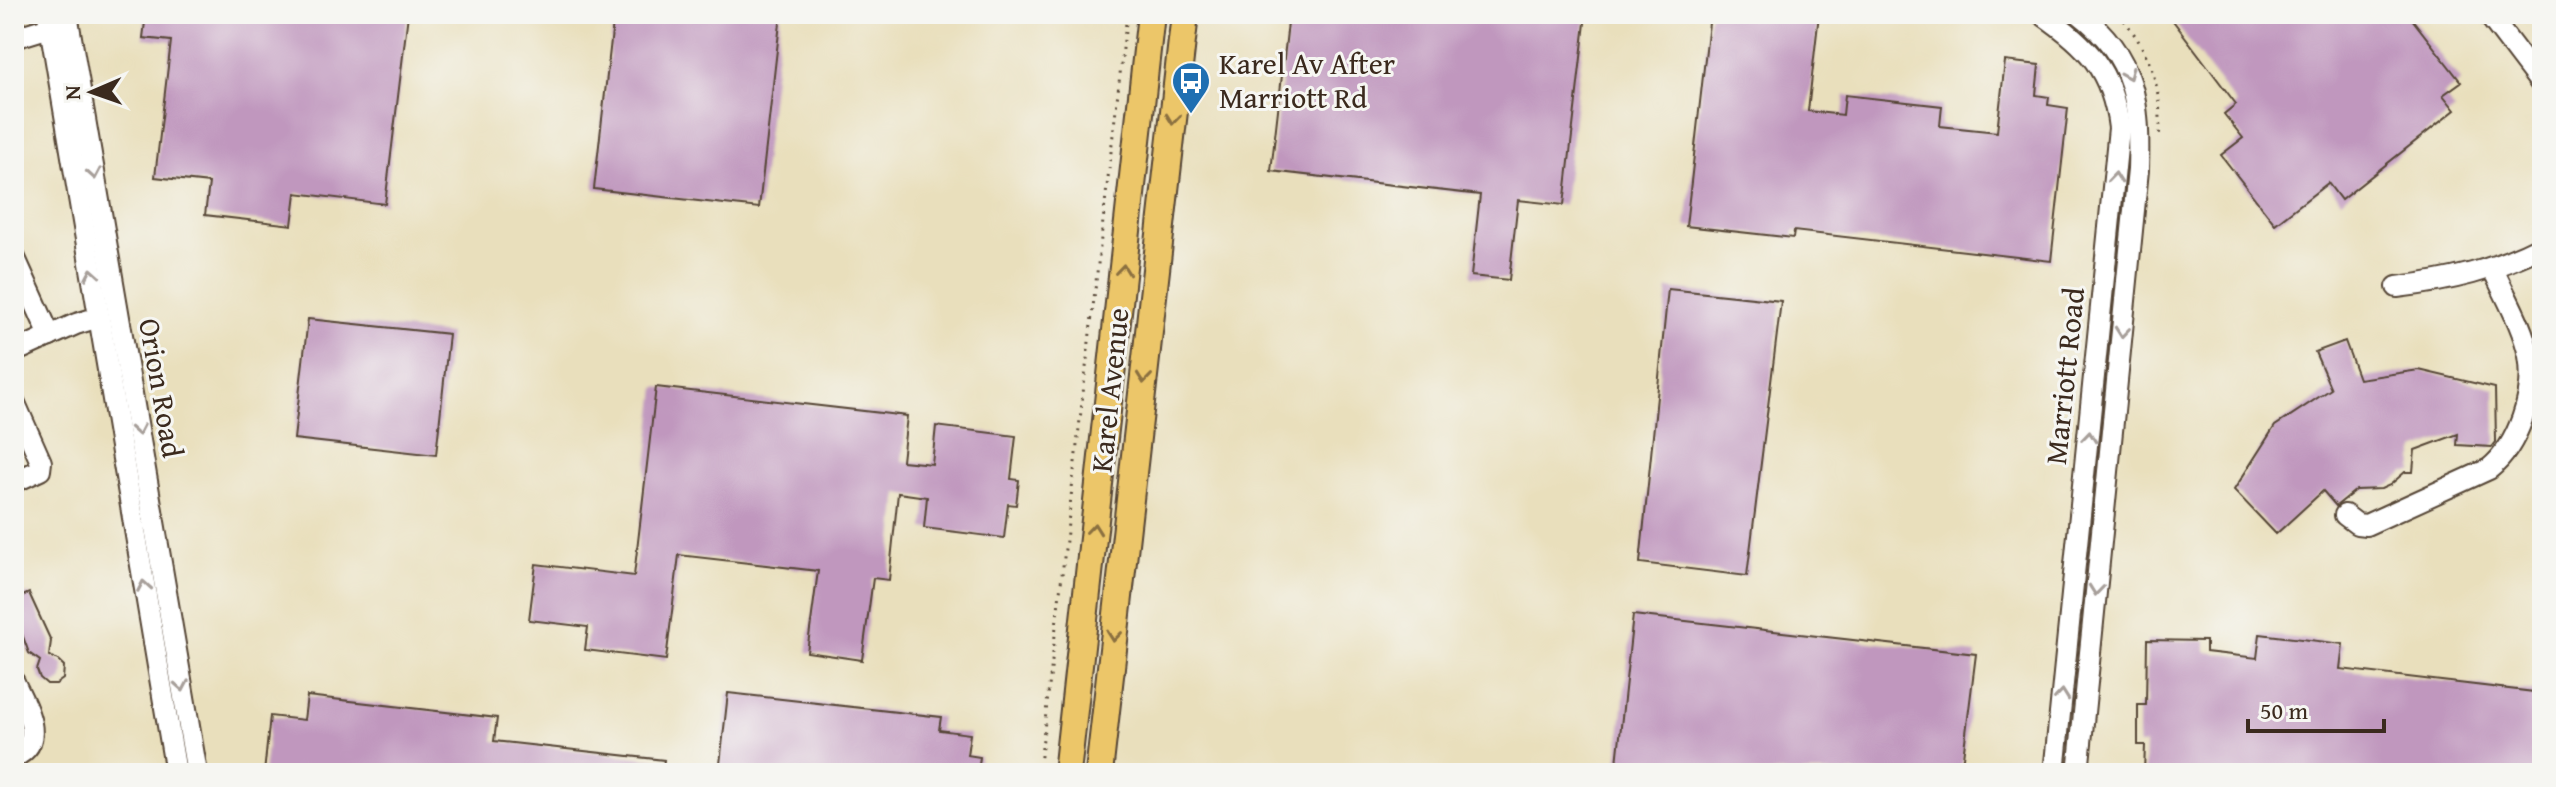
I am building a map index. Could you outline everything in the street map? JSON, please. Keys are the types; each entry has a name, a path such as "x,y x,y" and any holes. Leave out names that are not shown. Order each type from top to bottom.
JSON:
{"main road":[{"name":"Karel Avenue","path":"1067,773 1151,14"},
{"name":"Karel Avenue","path":"1099,773 1185,14"}],"street":[{"name":"Orion Road","path":"67,14 197,773"},
{"name":"Marriott Road","path":"2042,14 2086,48 2113,96 2119,128 2054,773"},
{"name":"Marriott Road","path":"2078,773 2137,185 2139,125 2131,78 2119,55 2102,33 2080,14"},
{"path":"2488,14 2542,85"},
{"name":"Orion Road","path":"49,20 176,773"},
{"path":"14,38 49,20"},
{"path":"2397,287 2445,281 2493,269 2542,246"},
{"path":"14,256 50,336"},
{"path":"2345,515 2357,524 2366,525 2489,469 2512,444 2528,391 2529,357 2493,269"},
{"path":"14,352 99,317"},
{"path":"14,401 41,462 40,470 14,482"},
{"path":"14,682 33,731 31,744 14,757"}],"path":[{"path":"1039,773 1127,14"}],"building":[{"path":"146,14 408,14 385,204 296,193 292,225 205,215 209,183 155,177 171,41 143,38"},
{"path":"614,14 781,14 759,208 594,189"},
{"path":"1289,14 1586,14 1564,205 1518,200 1509,280 1471,276 1480,195 1271,171"},
{"path":"1710,14 1819,14 1808,111 1843,115 1845,95 1942,106 1940,126 1997,132 2005,61 2039,65 2036,95 2049,97 2048,105 2068,108 2051,261 1794,231 1793,238 1686,226"},
{"path":"2168,14 2408,14 2461,82 2443,95 2455,110 2341,200 2328,183 2275,224 2221,155 2243,138 2224,114 2236,104"},
{"path":"1668,289 1781,301 1747,576 1640,563"},
{"path":"308,319 449,334 436,455 294,439"},
{"path":"2345,341 2359,379 2419,370 2495,388 2496,442 2492,447 2457,445 2458,434 2415,450 2413,472 2405,472 2381,489 2356,490 2336,506 2323,491 2276,534 2234,490 2275,426 2331,389 2315,352"},
{"path":"656,387 907,416 902,461 932,464 936,426 1016,436 1011,479 1019,480 1016,505 1008,504 1004,538 924,528 927,497 898,493 889,580 873,578 862,660 807,652 818,571 679,555 666,660 585,650 588,627 529,620 536,564 634,576"},
{"path":"29,593 51,641 49,656 64,666 63,679 56,684 47,684 40,678 37,670 40,661 29,653 22,634 18,636 14,628 14,600"},
{"path":"1633,615 1976,654 1961,773 1616,773"},
{"path":"2260,634 2343,644 2340,669 2542,693 2542,773 2144,773 2145,745 2138,745 2138,705 2146,705 2147,640 2206,641 2206,652 2257,658"},
{"path":"728,693 941,717 939,730 970,734 967,755 980,757 978,773 719,773"},
{"path":"307,696 497,718 494,741 664,760 662,773 264,773 270,716 304,720"}],"place":[{"name":"Karel Av After Marriott Rd","path":"1191,115"}]}
